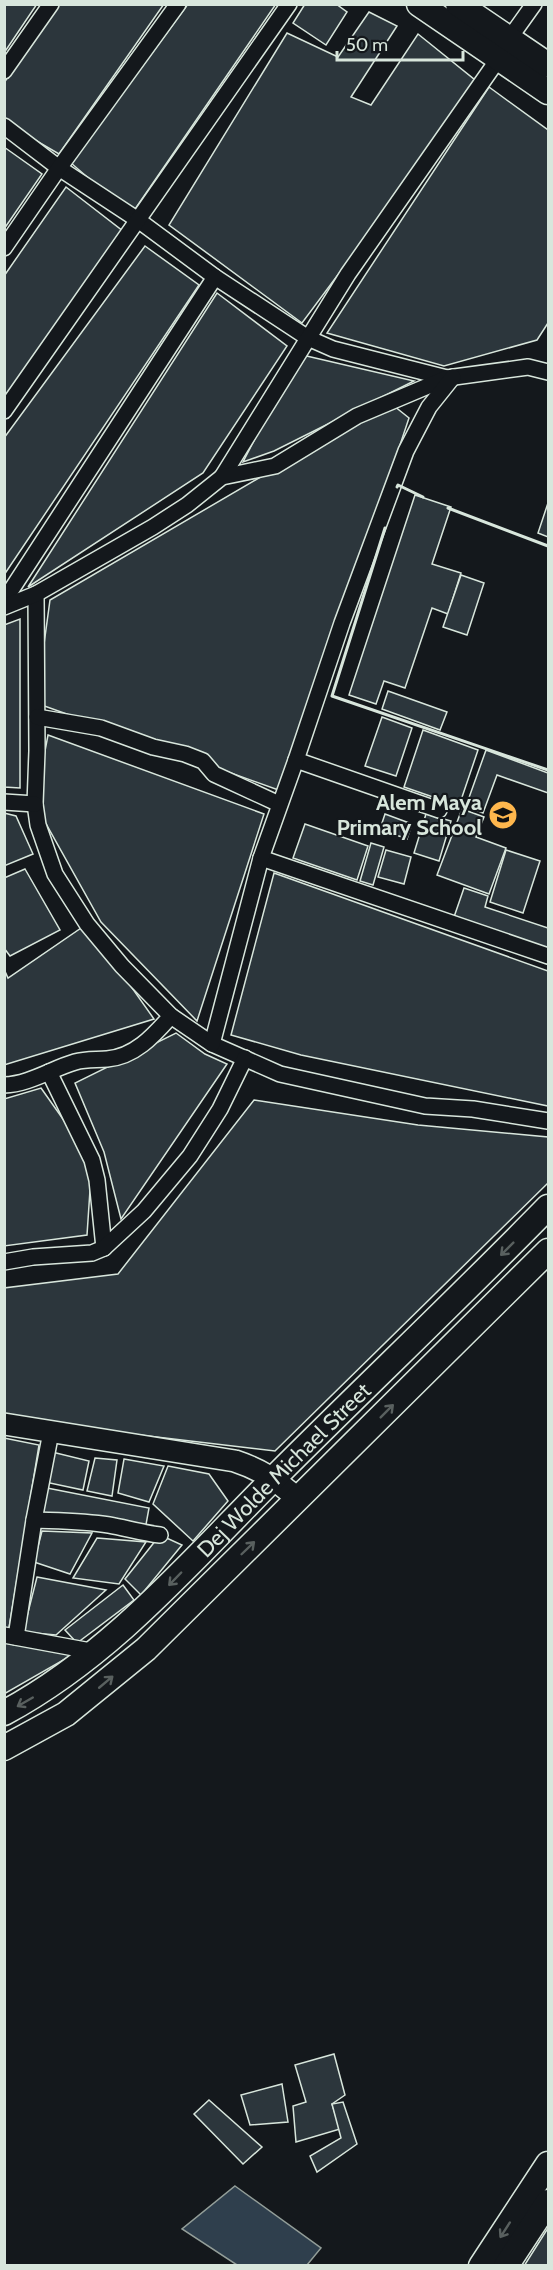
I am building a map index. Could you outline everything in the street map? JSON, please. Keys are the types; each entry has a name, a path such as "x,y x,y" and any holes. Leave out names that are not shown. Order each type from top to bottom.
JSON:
{"main road":[{"path":"419,4 504,49 549,65"},
{"path":"458,4 549,92"},
{"name":"Dej Wolde Michael Street","path":"4,1713 37,1694 96,1652 162,1592 274,1478 549,1208"},
{"name":"Dej Wolde Michael Street","path":"4,1748 66,1713 146,1649 549,1251"},
{"path":"4,1424 235,1461 257,1468 274,1478 298,1499"},
{"path":"506,2265 543,2202 549,2164"},
{"path":"482,2265 543,2202"}],"street":[{"path":"4,71 51,4"},
{"path":"4,248 178,4"},
{"path":"4,411 289,4"},
{"path":"4,607 36,594 153,527 187,505 222,477 348,274 534,4"},
{"path":"4,126 59,168 138,220 215,277 308,338 333,349 450,377"},
{"path":"4,601 215,277"},
{"path":"222,477 275,465 357,416 450,377 528,367 549,372"},
{"path":"212,1044 261,858 342,623 406,451 429,407 450,377"},
{"path":"36,594 35,804 38,825 55,873 87,924 171,1016 212,1044 280,1074 425,1106 473,1109 549,1121"},
{"path":"37,717 101,728 153,747 185,754 203,761 213,774 279,804"},
{"path":"296,760 439,810"},
{"path":"4,802 35,804"},
{"path":"261,858 549,956"},
{"path":"4,1085 30,1080 75,1062 107,1059 125,1054 150,1040 171,1016"},
{"path":"4,1262 33,1257 92,1253 104,1248 144,1211 190,1156 220,1109 245,1058"},
{"path":"49,1072 92,1160 97,1180 104,1248"},
{"path":"51,1432 10,1636 96,1652"},
{"path":"34,1520 80,1521 160,1535"}],"water":[{"path":"235,2186 321,2248 307,2265 237,2265 182,2229"}],"building":[{"path":"4,4 37,4 4,53"},
{"path":"55,4 164,4 59,154 4,122 4,83"},
{"path":"188,4 276,4 131,215 71,163"},
{"path":"305,4 336,4 347,12 326,45 293,23"},
{"path":"369,12 397,26 351,97 371,105 418,34 480,84 302,323 169,225 287,33 338,57"},
{"path":"489,87 548,130 548,323 537,340 444,366 327,333"},
{"path":"4,147 42,174 4,229"},
{"path":"66,187 128,235 4,408 4,276"},
{"path":"145,246 199,285 4,575 4,438"},
{"path":"217,293 287,346 203,473 28,587"},
{"path":"298,354 414,381 274,451 243,462"},
{"path":"389,402 409,418 284,792 36,703 50,600"},
{"path":"415,495 451,507 432,564 461,573 448,614 432,608 405,688 384,681 376,704 349,695"},
{"path":"548,503 548,537 538,533"},
{"path":"461,575 484,583 467,635 443,627"},
{"path":"20,619 20,788 4,787 4,625"},
{"path":"388,691 447,712 440,730 382,709"},
{"path":"382,717 412,728 396,776 365,766"},
{"path":"423,730 478,750 459,806 404,787"},
{"path":"48,735 264,814 197,1021 101,922 35,804"},
{"path":"486,750 548,773 548,793 497,775 483,813 466,806"},
{"path":"462,809 484,817 476,837 506,848 489,894 437,875"},
{"path":"4,813 16,816 33,854 4,866"},
{"path":"385,814 412,824 407,839 380,829"},
{"path":"426,814 451,821 439,861 414,853"},
{"path":"305,824 368,846 357,880 293,858"},
{"path":"371,843 384,847 373,885 360,881"},
{"path":"386,850 411,857 404,884 378,877"},
{"path":"506,850 540,861 523,913 490,902"},
{"path":"25,869 60,930 10,956 4,948 4,878"},
{"path":"274,873 548,971 548,1106 301,1055 231,1035"},
{"path":"464,888 488,896 485,907 548,928 548,948 454,917"},
{"path":"87,924 154,1019 4,1065 4,969 8,978"},
{"path":"176,1033 205,1054 227,1064 121,1219 104,1152 75,1083"},
{"path":"41,1088 92,1160 87,1235 4,1246 4,1099"},
{"path":"254,1100 418,1125 548,1137 548,1183 275,1451 4,1419 4,1288 118,1274"},
{"path":"4,1438 39,1445 9,1628 4,1628"},
{"path":"52,1452 89,1461 83,1490 45,1482"},
{"path":"95,1458 117,1460 112,1496 87,1491"},
{"path":"124,1459 164,1466 149,1502 118,1493"},
{"path":"168,1466 209,1474 228,1501 193,1541 153,1504"},
{"path":"47,1488 149,1508 145,1530 40,1512"},
{"path":"42,1531 92,1533 70,1574 34,1562"},
{"path":"160,1535 182,1545 141,1595 125,1579"},
{"path":"97,1538 146,1542 119,1584 73,1578"},
{"path":"37,1577 106,1590 56,1635 23,1632"},
{"path":"123,1585 134,1600 77,1643 65,1630"},
{"path":"4,1642 74,1654 4,1694"},
{"path":"334,2054 345,2095 332,2104 340,2129 296,2142 293,2106 306,2102 295,2065"},
{"path":"282,2084 288,2122 250,2125 241,2095"},
{"path":"209,2100 262,2147 243,2164 194,2114"},
{"path":"343,2102 357,2144 317,2172 310,2156 341,2138 332,2104"},
{"path":"548,2228 548,2266 524,2266"}],"wall":[{"path":"397,487 398,485 423,497"},
{"path":"448,508 548,546"},
{"path":"385,528 332,696 548,770"}],"place":[{"name":"Alem Maya Primary School","path":"503,815"}]}
